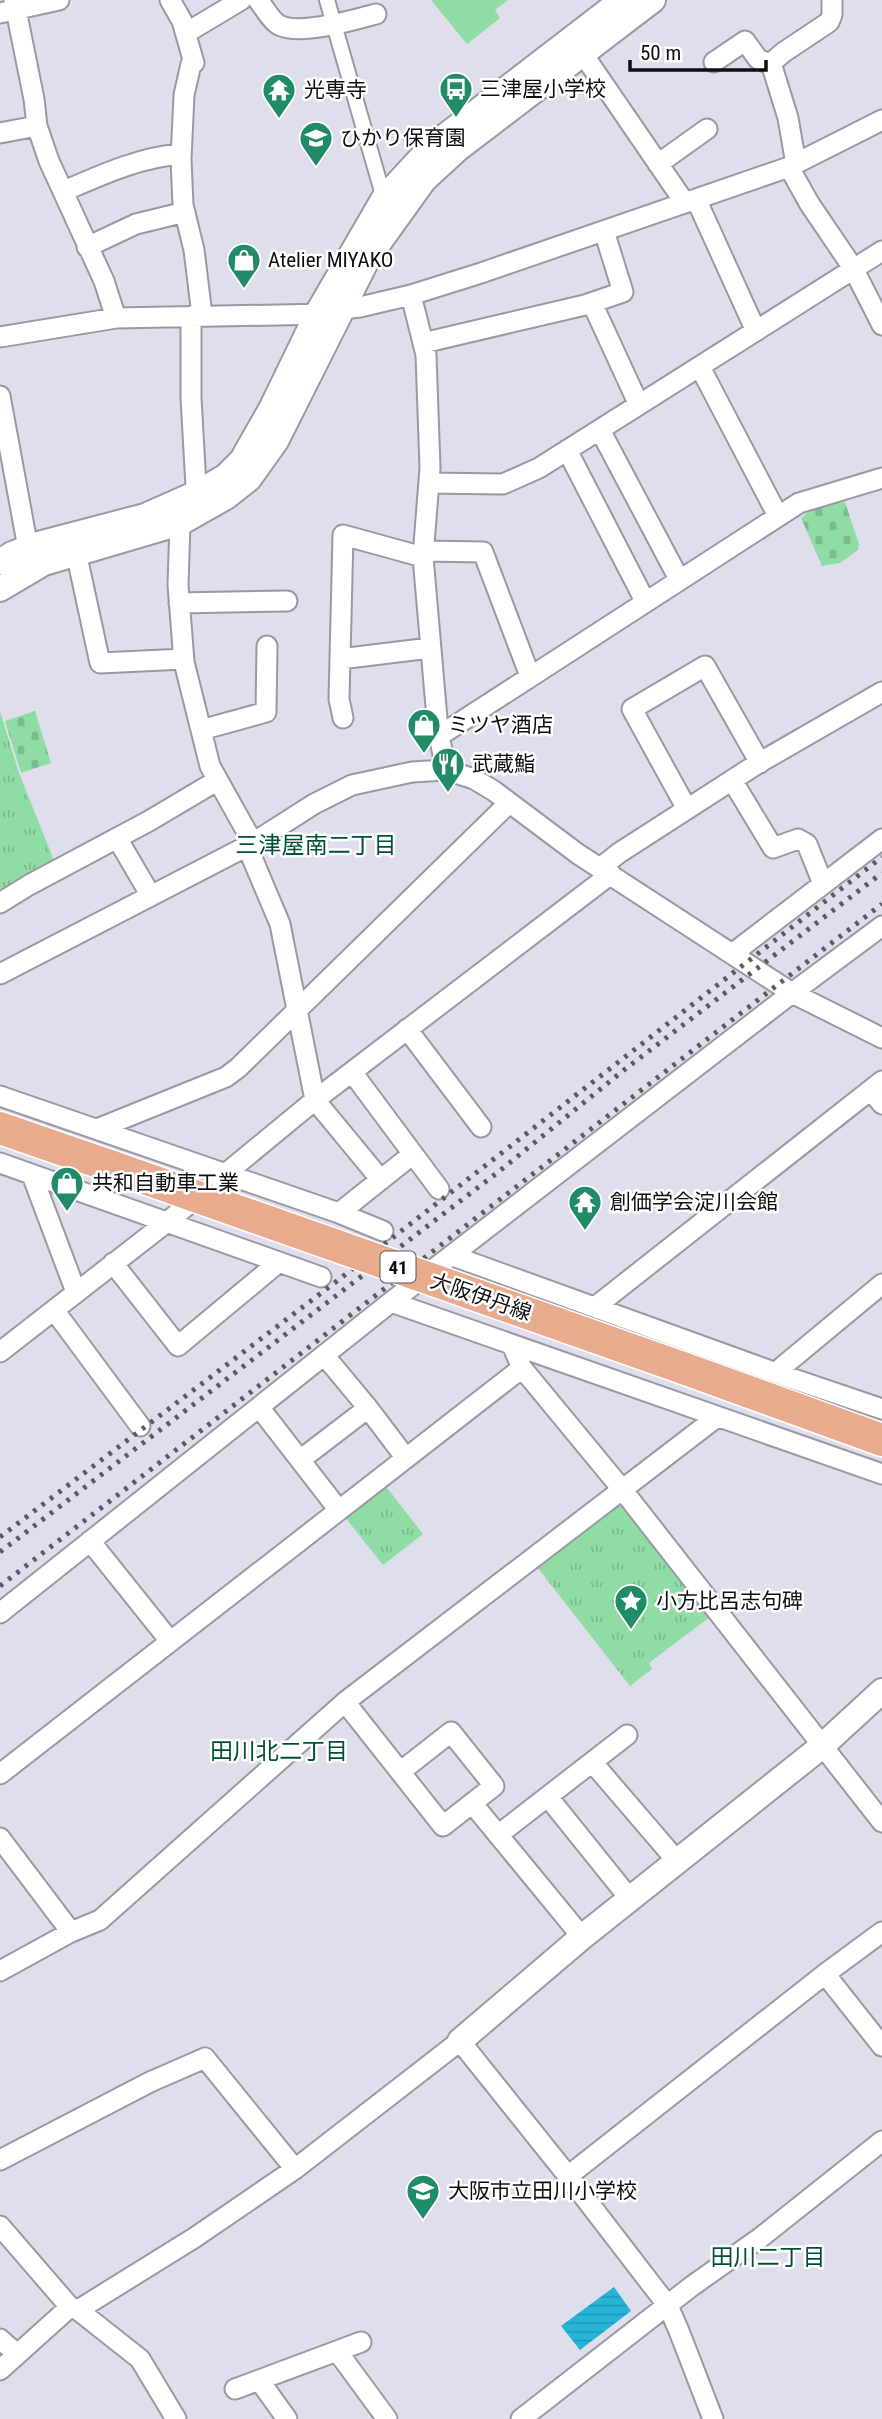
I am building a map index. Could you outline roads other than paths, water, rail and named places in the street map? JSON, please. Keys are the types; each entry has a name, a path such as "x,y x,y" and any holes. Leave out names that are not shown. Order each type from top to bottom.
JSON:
{"main road":[{"name":"大阪伊丹線","path":"0,1128 882,1440"}],"street":[{"path":"60,0 10,8 34,99 37,126 49,161 104,281 116,318"},
{"path":"170,0 182,21 192,64 184,95 181,154 185,212 194,250 197,316 191,398 192,510 179,603 184,659 210,766 250,845 280,924 315,1100 381,1180"},
{"path":"186,33 241,0"},
{"path":"258,0 278,25 308,28 334,25 376,14"},
{"path":"327,0 391,223"},
{"path":"0,589 44,563 120,542 226,497 249,479 264,461 323,351 332,312 384,198 432,146 622,0"},
{"path":"332,312 391,223 424,180 451,156 653,0"},
{"path":"832,0 830,22 783,52 773,60 772,65 788,118 792,166 809,203 853,268 882,325"},
{"path":"715,62 745,41 758,59 772,65"},
{"path":"583,54 658,164 691,201 756,331"},
{"path":"0,337 116,318 332,312 411,295 792,166 882,120"},
{"path":"0,133 37,126"},
{"path":"658,164 707,129"},
{"path":"64,191 150,159 181,154"},
{"path":"87,247 136,224 185,212"},
{"path":"423,343 592,303 623,292 604,231"},
{"path":"429,483 503,484 539,468 882,251"},
{"path":"411,295 426,355 429,483 423,554 439,736 446,770"},
{"path":"592,303 639,405"},
{"path":"700,367 778,516"},
{"path":"0,396 28,548"},
{"path":"600,430 679,579"},
{"path":"567,450 645,601"},
{"path":"439,736 799,503 882,478"},
{"path":"0,562 28,548 145,516 192,510"},
{"path":"343,718 339,699 343,535 423,554 483,552 530,676"},
{"path":"76,552 100,663 184,659"},
{"path":"179,603 287,601"},
{"path":"201,730 266,712 267,646"},
{"path":"340,659 430,648"},
{"path":"687,809 632,709 705,666 760,762"},
{"path":"0,1352 167,1222 315,1100 605,871 619,853 760,762 882,692"},
{"path":"0,974 250,845 314,804 352,785 412,772 446,770 474,779 605,871 792,993 882,1038"},
{"path":"0,903 29,884 117,838 218,780"},
{"path":"733,780 773,848 798,839 807,844 823,884"},
{"path":"97,1129 226,1077 238,1068 509,803"},
{"path":"117,838 151,896"},
{"path":"732,954 882,839"},
{"path":"0,1613 391,1302 882,926"},
{"path":"407,1030 481,1127"},
{"path":"352,1072 439,1189"},
{"path":"595,1307 878,1092"},
{"path":"0,1096 226,1173 383,1231"},
{"path":"339,1213 413,1154"},
{"path":"0,1163 321,1277"},
{"path":"32,1175 76,1292"},
{"path":"453,1256 882,1409"},
{"path":"113,1263 178,1346 279,1262"},
{"path":"779,1374 782,1367 882,1284"},
{"path":"391,1302 882,1474"},
{"path":"54,1310 140,1426"},
{"path":"512,1345 522,1367 621,1488 882,1822"},
{"path":"324,1355 405,1457"},
{"path":"0,1774 522,1367"},
{"path":"259,1406 338,1509"},
{"path":"300,1460 368,1408"},
{"path":"0,1971 71,1931 100,1920 345,1702 717,1417"},
{"path":"89,1541 170,1641"},
{"path":"0,2370 74,2309 194,2238 295,2169 460,2041 582,1937 821,1747 882,1691"},
{"path":"345,1702 400,1772 443,1825 494,1786 451,1732 400,1772"},
{"path":"498,1835 627,1735"},
{"path":"593,1763 677,1861"},
{"path":"548,1797 630,1899"},
{"path":"472,1802 582,1937"},
{"path":"0,1838 71,1931"},
{"path":"568,2176 882,1932"},
{"path":"825,1974 882,2046"},
{"path":"460,2041 668,2306 713,2419"},
{"path":"0,2160 150,2082 205,2058 295,2169"},
{"path":"521,2419 692,2286 760,2238 882,2141"},
{"path":"0,2226 74,2309 139,2359 176,2419"},
{"path":"0,2339 17,2354"},
{"path":"235,2389 361,2343"},
{"path":"337,2351 387,2419"},
{"path":"259,2380 287,2419"}],"water":[{"path":"614,2287 631,2311 580,2350 561,2326"}],"railway":[{"path":"0,1537 337,1281 882,857"},
{"path":"0,1552 497,1173 624,1070 882,873"},
{"path":"0,1586 882,904"}],"place":[{"name":"三津屋小学校","path":"456,119"},
{"name":"光専寺","path":"279,120"},
{"name":"ひかり保育園","path":"316,168"},
{"name":"Atelier MIYAKO","path":"244,290"},
{"name":"ミツヤ酒店","path":"424,755"},
{"name":"武蔵鮨","path":"448,794"},
{"name":"共和自動車工業","path":"67,1213"},
{"name":"創価学会淀川会館","path":"585,1232"},
{"name":"小方比呂志句碑","path":"631,1631"},
{"name":"大阪市立田川小学校","path":"423,2221"}],"district":[{"name":"三津屋南二丁目","path":"316,845"},
{"name":"田川北二丁目","path":"279,1751"},
{"name":"田川二丁目","path":"768,2257"}]}
